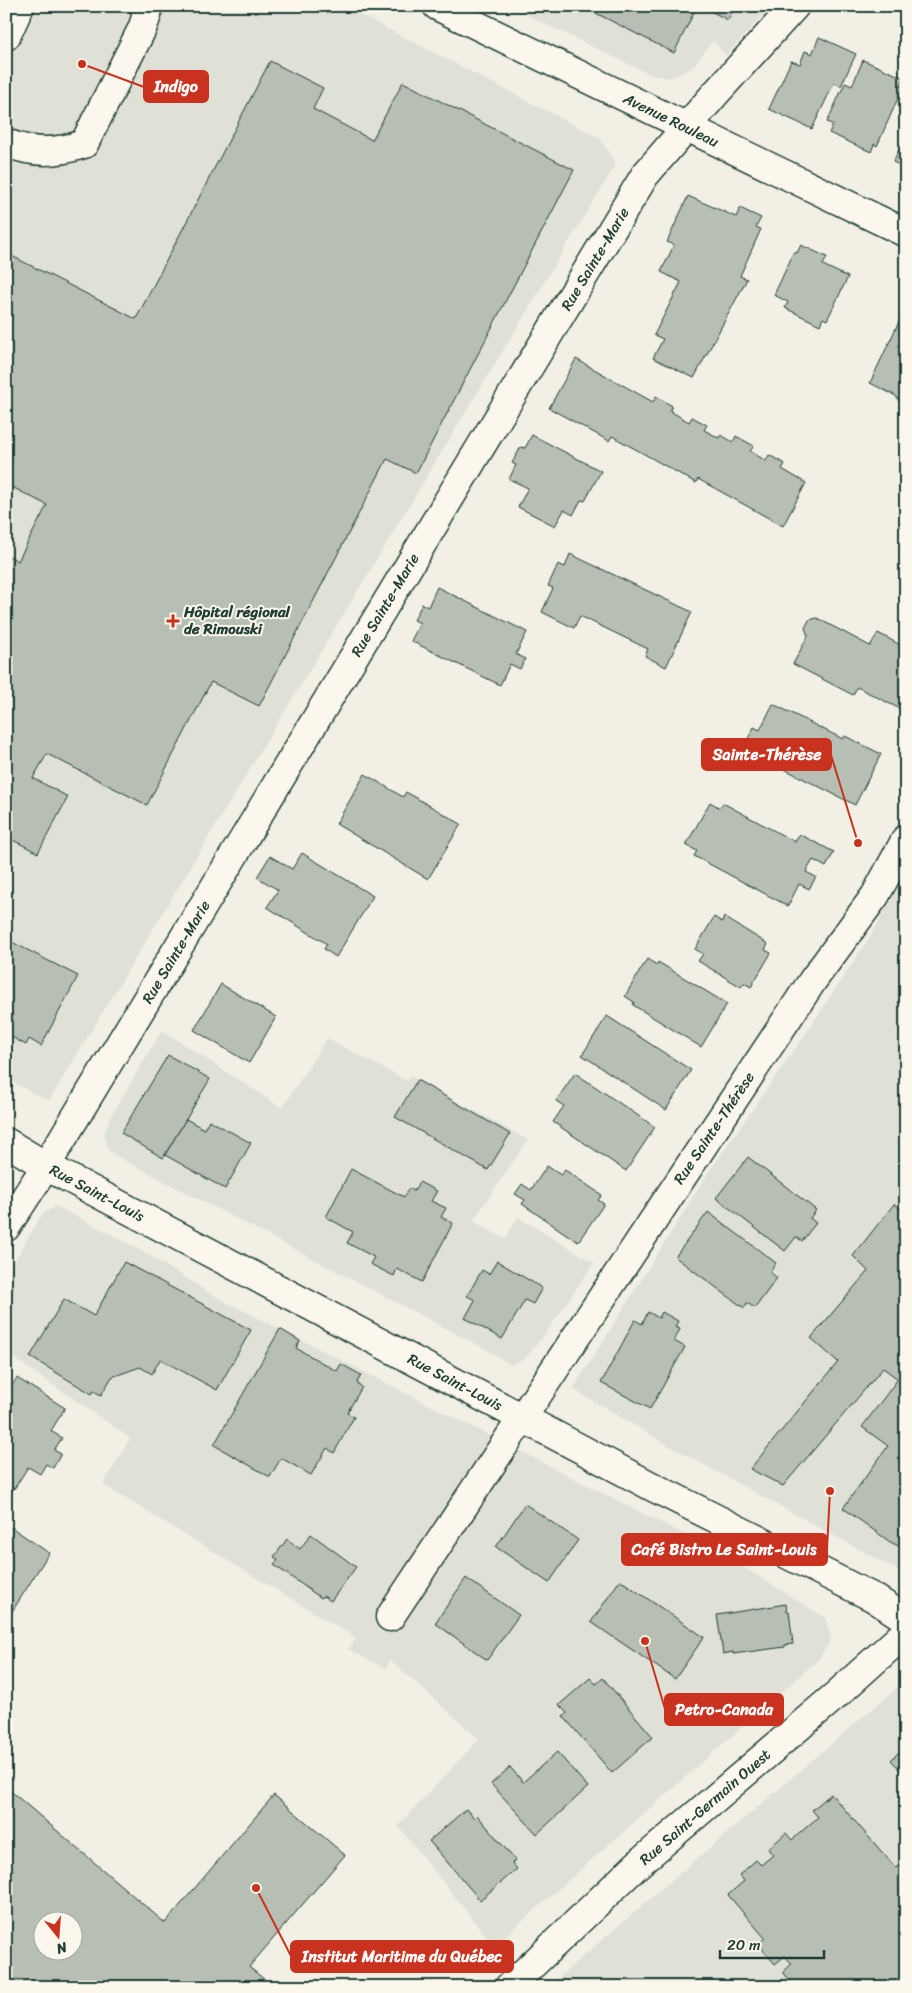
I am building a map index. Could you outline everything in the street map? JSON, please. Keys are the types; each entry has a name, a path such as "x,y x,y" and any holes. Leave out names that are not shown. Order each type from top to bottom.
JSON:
{"street":[{"path":"6,36 20,6"},
{"path":"6,143 34,152 62,151 84,144 142,29 147,15 144,6"},
{"name":"Avenue Rouleau","path":"438,6 482,16 686,127 906,233"},
{"name":"Rue Sainte-Marie","path":"6,1227 46,1166 645,176 686,127 795,6"},
{"name":"Rue Sainte-Thérèse","path":"390,1617 813,980 876,896 906,839"},
{"name":"Rue Saint-Louis","path":"6,1142 46,1166 651,1486 874,1598 906,1619"},
{"name":"Rue Saint-Germain Ouest","path":"509,1987 637,1865 906,1632"}],"shaded area":[{"name":"Hôpital régional de Rimouski","path":"6,6 343,6 600,138 616,164 49,1101 6,1079"},
{"path":"519,6 771,6 726,56 713,41 692,68 671,78 651,75 528,16"},
{"path":"906,875 906,1575 671,1447 573,1389 708,1173 806,1033 871,935"},
{"path":"162,1030 282,1108 327,1038 407,1081 411,1076 528,1140 473,1221 505,1239 518,1217 594,1263 546,1333 526,1358 511,1365 489,1351 114,1155 107,1148 104,1134 111,1116"},
{"path":"56,1206 134,1246 213,1295 719,1552 826,1618 831,1640 818,1660 494,1946 398,1826 479,1739 390,1660 386,1669 348,1649 356,1638 103,1485 130,1438 6,1353 6,1275 42,1214"},
{"path":"906,1680 906,1987 547,1987"}],"building":[{"path":"582,6 697,6 674,53"},
{"path":"701,6 735,6 728,20"},
{"path":"819,37 856,54 841,86 834,83 812,129 769,109 791,61 800,64 805,51 812,54"},
{"path":"863,60 904,78 900,86 903,87 877,146 874,144 871,152 829,133 833,125 827,122 845,83 852,86"},
{"name":"Hôpital régional de Rimouski","path":"270,61 323,88 313,109 372,140 403,82 574,170 416,473 387,459 259,706 211,682 147,805 47,754 33,778 68,797 38,853 9,838 6,843 6,554 18,561 47,505 6,484 6,253 136,319"},
{"path":"906,135 906,168 893,162"},
{"path":"688,196 736,217 740,208 761,218 756,227 761,229 740,276 747,279 694,378 653,358 663,339 654,335 681,282 661,272 674,245 667,242"},
{"path":"801,245 827,257 823,265 848,277 827,320 823,318 820,325 785,308 788,302 774,295 794,252 797,253"},
{"path":"904,311 906,311 905,403 898,400 896,396 870,383"},
{"path":"576,359 653,402 656,396 672,406 670,411 689,422 692,417 707,425 704,430 719,438 721,435 733,442 736,436 754,446 750,451 766,461 769,455 785,464 782,469 806,483 783,526 698,479 696,483 612,436 609,441 549,408"},
{"path":"532,435 601,471 585,501 581,500 573,515 564,510 555,526 518,507 528,488 509,479 516,465 512,463 521,447 525,448"},
{"path":"570,554 692,612 666,667 645,656 648,649 580,616 574,628 542,612 553,588 548,586 558,564 565,567"},
{"path":"437,587 527,632 516,654 525,659 520,669 510,664 500,685 411,641 420,623 414,620 422,604 428,607"},
{"path":"817,618 870,646 878,633 906,648 906,712 857,687 853,695 793,664 808,636 805,628 809,620"},
{"path":"773,704 843,739 845,736 881,754 855,805 743,748 754,727 760,730"},
{"path":"365,774 403,797 406,792 461,824 428,879 336,824"},
{"path":"710,802 720,808 723,803 795,842 799,834 834,852 826,867 813,860 806,872 816,877 809,889 799,884 788,906 694,856 697,851 686,845"},
{"path":"302,853 373,896 336,957 324,949 327,944 267,907 278,890 257,877 270,856 292,869"},
{"path":"714,917 722,922 724,917 768,944 765,950 771,953 751,987 744,983 741,987 698,961 703,954 695,949"},
{"path":"6,939 78,976 41,1046 29,1039 26,1045 6,1034"},
{"path":"647,959 657,965 658,962 727,1004 701,1047 633,1005 634,1002 625,996"},
{"path":"221,984 276,1017 249,1063 194,1030"},
{"path":"607,1016 691,1070 666,1110 582,1055"},
{"path":"168,1055 210,1079 163,1158 121,1133"},
{"path":"575,1073 655,1127 626,1171 553,1122 564,1106 556,1101"},
{"path":"417,1080 510,1134 488,1170 395,1117"},
{"path":"186,1119 204,1129 209,1120 251,1143 225,1189 165,1155"},
{"path":"748,1157 816,1210 810,1218 816,1223 802,1241 796,1237 785,1251 716,1198"},
{"path":"547,1166 561,1175 565,1170 602,1195 598,1200 604,1204 578,1242 522,1204 525,1200 515,1194 522,1184 531,1190"},
{"path":"351,1169 404,1197 409,1188 414,1191 419,1182 437,1191 431,1201 446,1208 441,1217 453,1223 422,1282 397,1269 394,1276 370,1264 374,1257 347,1243 353,1232 326,1217"},
{"path":"894,1204 906,1213 906,1547 890,1542 843,1508 888,1446 862,1427 898,1379 883,1368 783,1486 750,1469 838,1362 811,1338 868,1271 853,1256"},
{"path":"708,1212 776,1263 770,1272 777,1278 755,1308 747,1303 744,1308 675,1257"},
{"path":"497,1261 542,1288 533,1304 525,1300 502,1339 465,1318 475,1300 467,1296 482,1270 489,1274"},
{"path":"124,1262 251,1330 217,1390 160,1359 152,1374 140,1367 112,1377 101,1395 94,1391 92,1394 30,1357 64,1299 94,1316"},
{"path":"648,1312 659,1318 662,1312 678,1321 675,1327 680,1329 674,1341 685,1347 650,1409 601,1383 635,1320 642,1324"},
{"path":"280,1329 300,1341 296,1348 337,1371 341,1364 361,1375 357,1383 362,1387 347,1413 354,1417 334,1453 327,1448 311,1475 281,1458 270,1477 214,1445"},
{"path":"17,1378 65,1408 51,1431 62,1438 54,1450 61,1454 53,1468 46,1464 40,1474 28,1467 14,1489 6,1485 6,1394"},
{"path":"525,1504 578,1540 549,1583 496,1547"},
{"path":"11,1527 49,1553 6,1621 6,1534"},
{"path":"311,1534 356,1567 331,1601 323,1596 321,1598 274,1565 278,1560 274,1557 287,1539 300,1549"},
{"path":"466,1578 519,1615 487,1660 435,1623"},
{"path":"620,1580 704,1637 675,1679 591,1622"},
{"path":"786,1604 787,1611 789,1611 793,1644 785,1645 785,1647 723,1654 717,1615"},
{"path":"590,1678 596,1684 603,1678 653,1737 612,1773 563,1716 567,1713 559,1705"},
{"path":"906,1745 906,1776 891,1760"},
{"path":"557,1752 588,1787 537,1834 491,1784 510,1767 523,1782"},
{"path":"6,1787 165,1923 274,1795 345,1855 249,1967 270,1984 267,1987 6,1987"},
{"path":"831,1794 896,1868 903,1862 906,1865 906,1987 795,1987 783,1972 792,1964 785,1956 775,1964 758,1944 765,1938 728,1895 744,1881 739,1875 756,1860 761,1865 773,1855 768,1849 786,1833 792,1840 818,1817 812,1810"},
{"path":"466,1809 474,1818 477,1815 515,1860 512,1863 517,1869 480,1900 429,1841"}],"place":[{"name":"Indigo","path":"82,64"},
{"name":"Hôpital régional de Rimouski","path":"173,621"},
{"name":"Sainte-Thérèse","path":"858,843"},
{"name":"Café Bistro Le Saint-Louis","path":"830,1491"},
{"name":"Petro-Canada","path":"645,1641"},
{"name":"Institut Maritime du Québec","path":"256,1888"}]}
